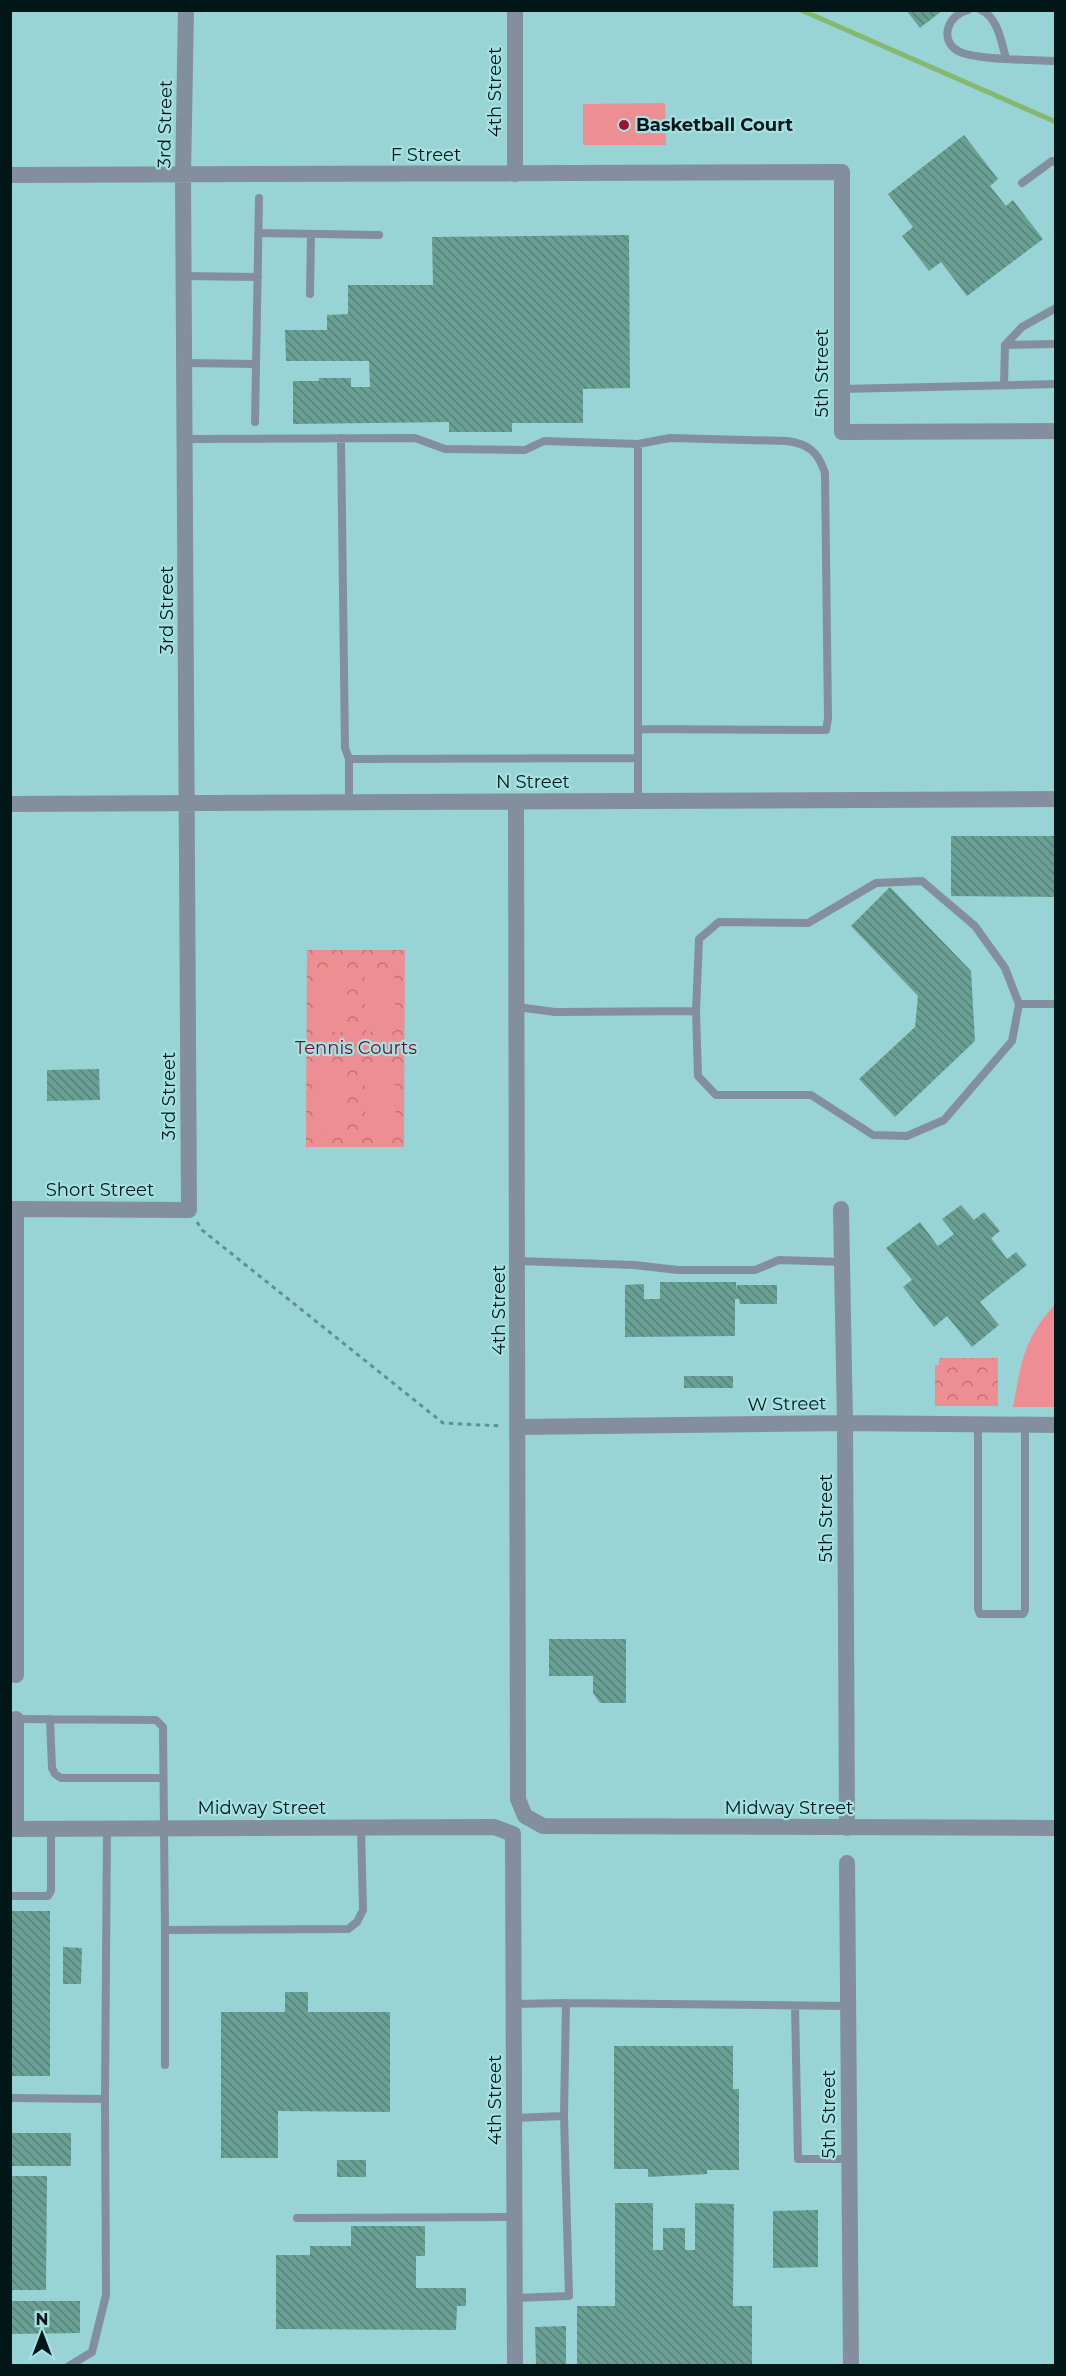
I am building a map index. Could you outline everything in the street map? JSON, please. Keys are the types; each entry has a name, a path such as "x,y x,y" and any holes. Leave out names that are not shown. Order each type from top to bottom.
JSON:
{"street":[{"name":"3rd Street","path":"186,10 183,176 189,1210"},
{"name":"4th Street","path":"515,10 515,174"},
{"name":"F Street","path":"10,175 842,172"},
{"name":"5th Street","path":"842,172 842,432 1056,431"},
{"name":"N Street","path":"10,804 1056,799"},
{"name":"4th Street","path":"516,802 518,1799 525,1816"},
{"name":"Short Street","path":"13,1209 189,1210"},
{"path":"13,1209 16,1675"},
{"name":"5th Street","path":"841,1209 847,1828"},
{"name":"W Street","path":"519,1427 844,1423 1056,1425"},
{"path":"13,1828 16,1719"},
{"name":"Midway Street","path":"525,1816 543,1826 1056,1828"},
{"name":"Midway Street","path":"13,1828 494,1827 513,1834"},
{"name":"4th Street","path":"513,1834 515,2366"},
{"name":"5th Street","path":"847,1863 850,2366"}],"lane":[{"path":"968,10 951,19 947,30 950,43 957,51 970,56 1056,61"},
{"path":"981,10 991,18 997,29 1006,57"},
{"path":"1022,183 1052,160 1056,162"},
{"path":"255,423 259,198"},
{"path":"258,233 379,235"},
{"path":"310,294 311,234"},
{"path":"184,276 258,277"},
{"path":"1004,385 1005,345 1022,327 1056,308"},
{"path":"1005,345 1056,344"},
{"path":"185,363 256,364"},
{"path":"842,388 1056,384"},
{"path":"341,438 345,748 349,759 349,802"},
{"path":"185,439 415,438 445,449 525,450 544,441 638,444 670,438 802,443 819,458 825,473 828,719 826,730 638,729"},
{"path":"638,444 638,801"},
{"path":"349,759 638,758"},
{"path":"922,881 975,926 1005,968 1019,1004 1012,1041 944,1120 907,1136 873,1135 811,1095 716,1095 698,1076 696,1011 699,939 719,922 808,923 876,883 922,881"},
{"path":"1019,1004 1056,1004"},
{"path":"517,1007 555,1012 696,1011"},
{"path":"518,1261 634,1265 678,1270 755,1270 779,1260 842,1262"},
{"path":"978,1424 978,1609 980,1614 1023,1614 1025,1610 1025,1425"},
{"path":"16,1719 156,1720 163,1727 165,2065"},
{"path":"50,1719 52,1768 61,1778 163,1778"},
{"path":"10,1896 48,1896 51,1891 51,1828"},
{"path":"69,2366 92,2352 106,2295 107,1828"},
{"path":"165,1930 348,1929 357,1922 363,1910 362,1828"},
{"path":"515,2298 568,2296 564,2116 566,2003"},
{"path":"514,2004 848,2006"},
{"path":"795,2006 798,2159 849,2159"},
{"path":"10,2098 105,2099"},
{"path":"514,2118 564,2116"},
{"path":"297,2218 515,2217"}],"path":[{"path":"189,1210 202,1230 443,1423 519,1427"}],"green space":[{"name":"Basketball Court","path":"665,103 666,145 583,145 583,104"},
{"name":"Tennis Courts","path":"307,950 405,950 404,1147 306,1147"},
{"path":"344,968 346,1032 316,1032 314,969"},
{"path":"364,968 394,968 396,1031 366,1032"},
{"path":"315,1066 345,1066 347,1129 316,1130"},
{"path":"395,1066 396,1130 366,1130 364,1067"},
{"path":"1055,1304 1055,1407 1013,1407 1025,1352 1036,1329"},
{"path":"939,1358 998,1358 998,1406 935,1406 935,1365 939,1365"}],"building":[{"path":"906,10 943,10 920,28"},
{"path":"964,135 998,179 990,186 1006,206 1013,200 1043,239 967,296 941,262 929,271 902,236 913,227 888,194"},
{"path":"629,235 630,388 583,389 583,423 512,423 512,432 449,432 449,422 293,424 293,381 351,378 351,387 370,387 369,361 286,361 285,330 327,330 327,315 348,314 348,285 433,285 432,237"},
{"path":"951,836 1056,836 1056,897 951,896"},
{"path":"890,887 971,971 975,1041 895,1117 859,1079 915,1027 918,996 851,926"},
{"path":"99,1069 100,1100 47,1101 47,1070"},
{"path":"961,1205 974,1220 984,1212 1000,1231 991,1238 1007,1259 1016,1252 1027,1265 980,1302 999,1325 972,1347 947,1316 934,1327 903,1287 912,1280 886,1248 920,1222 938,1246 954,1234 942,1219"},
{"path":"660,1282 736,1282 736,1291 737,1285 777,1285 777,1304 740,1304 739,1299 735,1299 735,1336 625,1337 625,1285 644,1284 644,1299 660,1299"},
{"path":"684,1376 733,1376 733,1388 684,1388"},
{"path":"549,1639 626,1639 626,1703 600,1703 593,1693 593,1676 549,1676"},
{"path":"10,1911 50,1911 50,2076 10,2076"},
{"path":"63,1947 82,1948 81,1984 63,1984"},
{"path":"285,1992 308,1992 308,2012 390,2012 390,2112 278,2111 278,2158 221,2158 221,2012 285,2012"},
{"path":"614,2046 733,2046 733,2089 739,2089 739,2170 707,2170 707,2174 648,2177 648,2169 614,2169"},
{"path":"10,2133 71,2133 71,2166 10,2166"},
{"path":"337,2160 366,2160 366,2177 337,2177"},
{"path":"10,2176 47,2176 46,2290 10,2290"},
{"path":"615,2203 653,2203 653,2250 663,2250 663,2228 685,2228 685,2250 695,2250 695,2203 734,2204 733,2306 752,2306 752,2366 577,2366 577,2306 615,2306"},
{"path":"818,2210 818,2267 773,2268 773,2211"},
{"path":"351,2226 425,2226 425,2256 416,2256 416,2288 466,2288 466,2306 457,2306 456,2330 276,2329 276,2255 310,2255 310,2246 351,2246"},
{"path":"10,2301 80,2301 80,2333 10,2334"},
{"path":"566,2326 566,2366 536,2366 535,2327"}],"waterway":[{"path":"801,10 1056,122"}],"place":[{"name":"Basketball Court","path":"624,125"}]}
